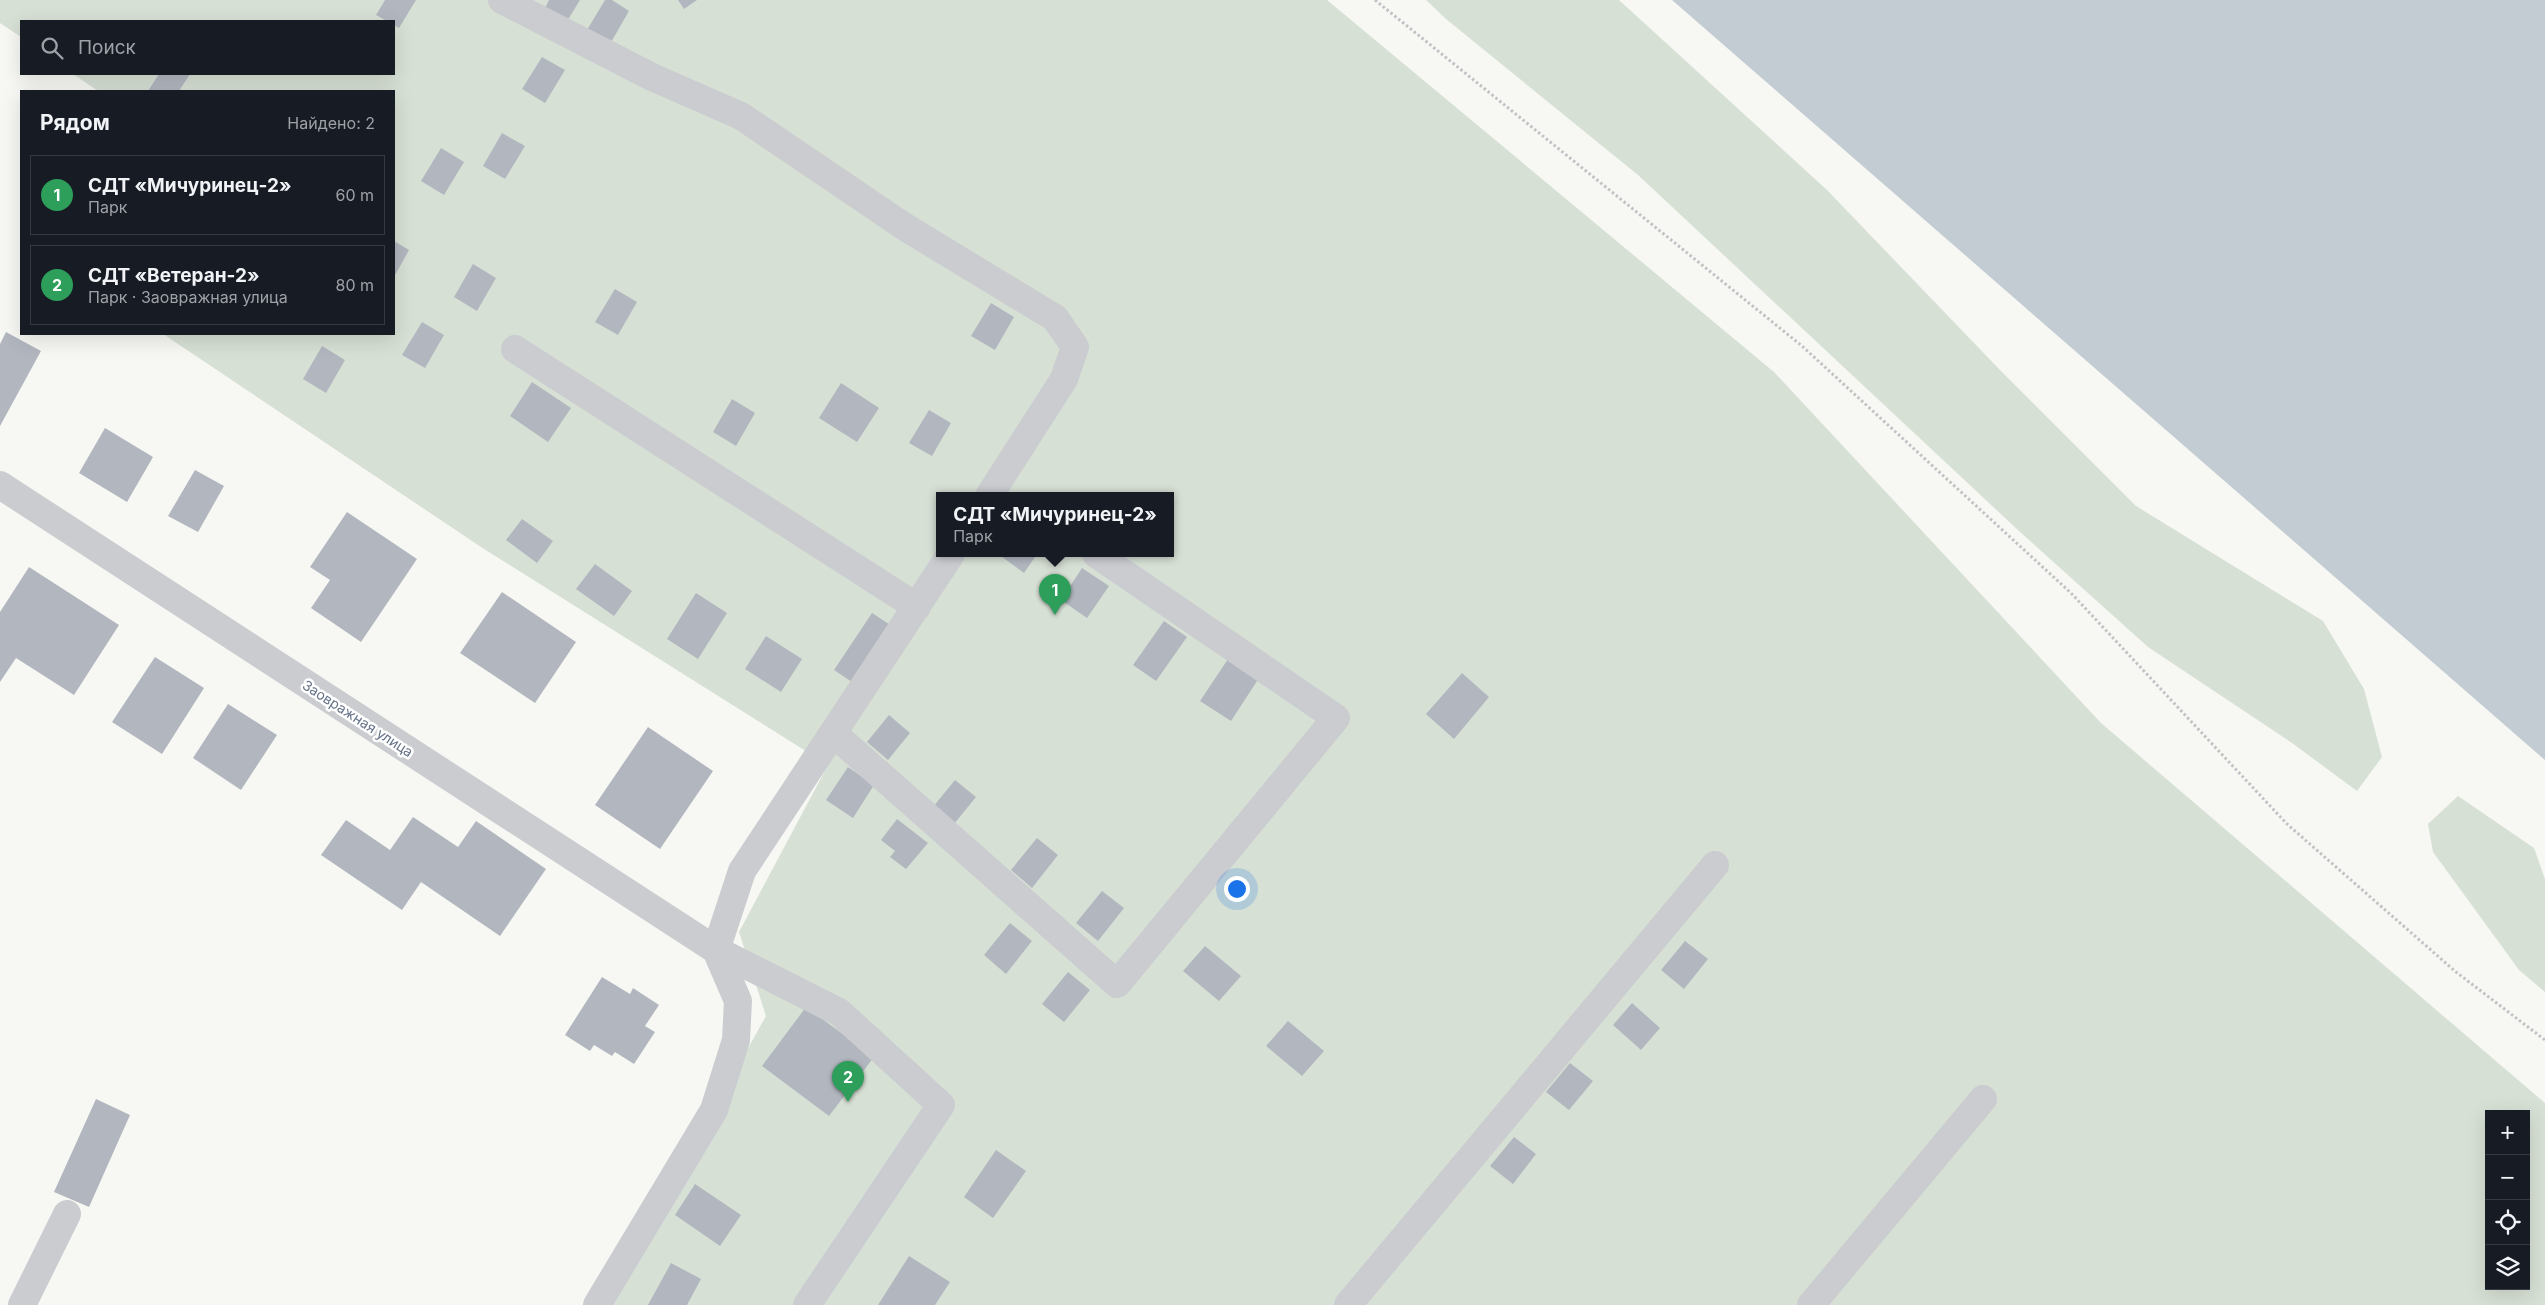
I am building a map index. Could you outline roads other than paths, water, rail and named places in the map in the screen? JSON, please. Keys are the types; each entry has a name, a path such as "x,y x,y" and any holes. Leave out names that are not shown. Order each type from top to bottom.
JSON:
{"street":[{"path":"502,0 652,76 740,116 905,227 1055,318 1075,347 1064,379 1000,492"},
{"path":"515,349 917,607"},
{"name":"Заовражная улица","path":"0,486 716,950 839,1012 941,1105 807,1305"},
{"path":"597,1305 714,1110 736,1040 738,1001 716,950 742,871 949,557"},
{"path":"833,733 1117,984 1336,718 1100,557"},
{"path":"1348,1305 1714,865"},
{"path":"1811,1305 1983,1099"},
{"path":"22,1305 66,1214"}],"place":[{"name":"СДТ «Мичуринец-2»","path":"1055,615"},
{"name":"СДТ «Ветеран-2»","path":"848,1102"}]}
